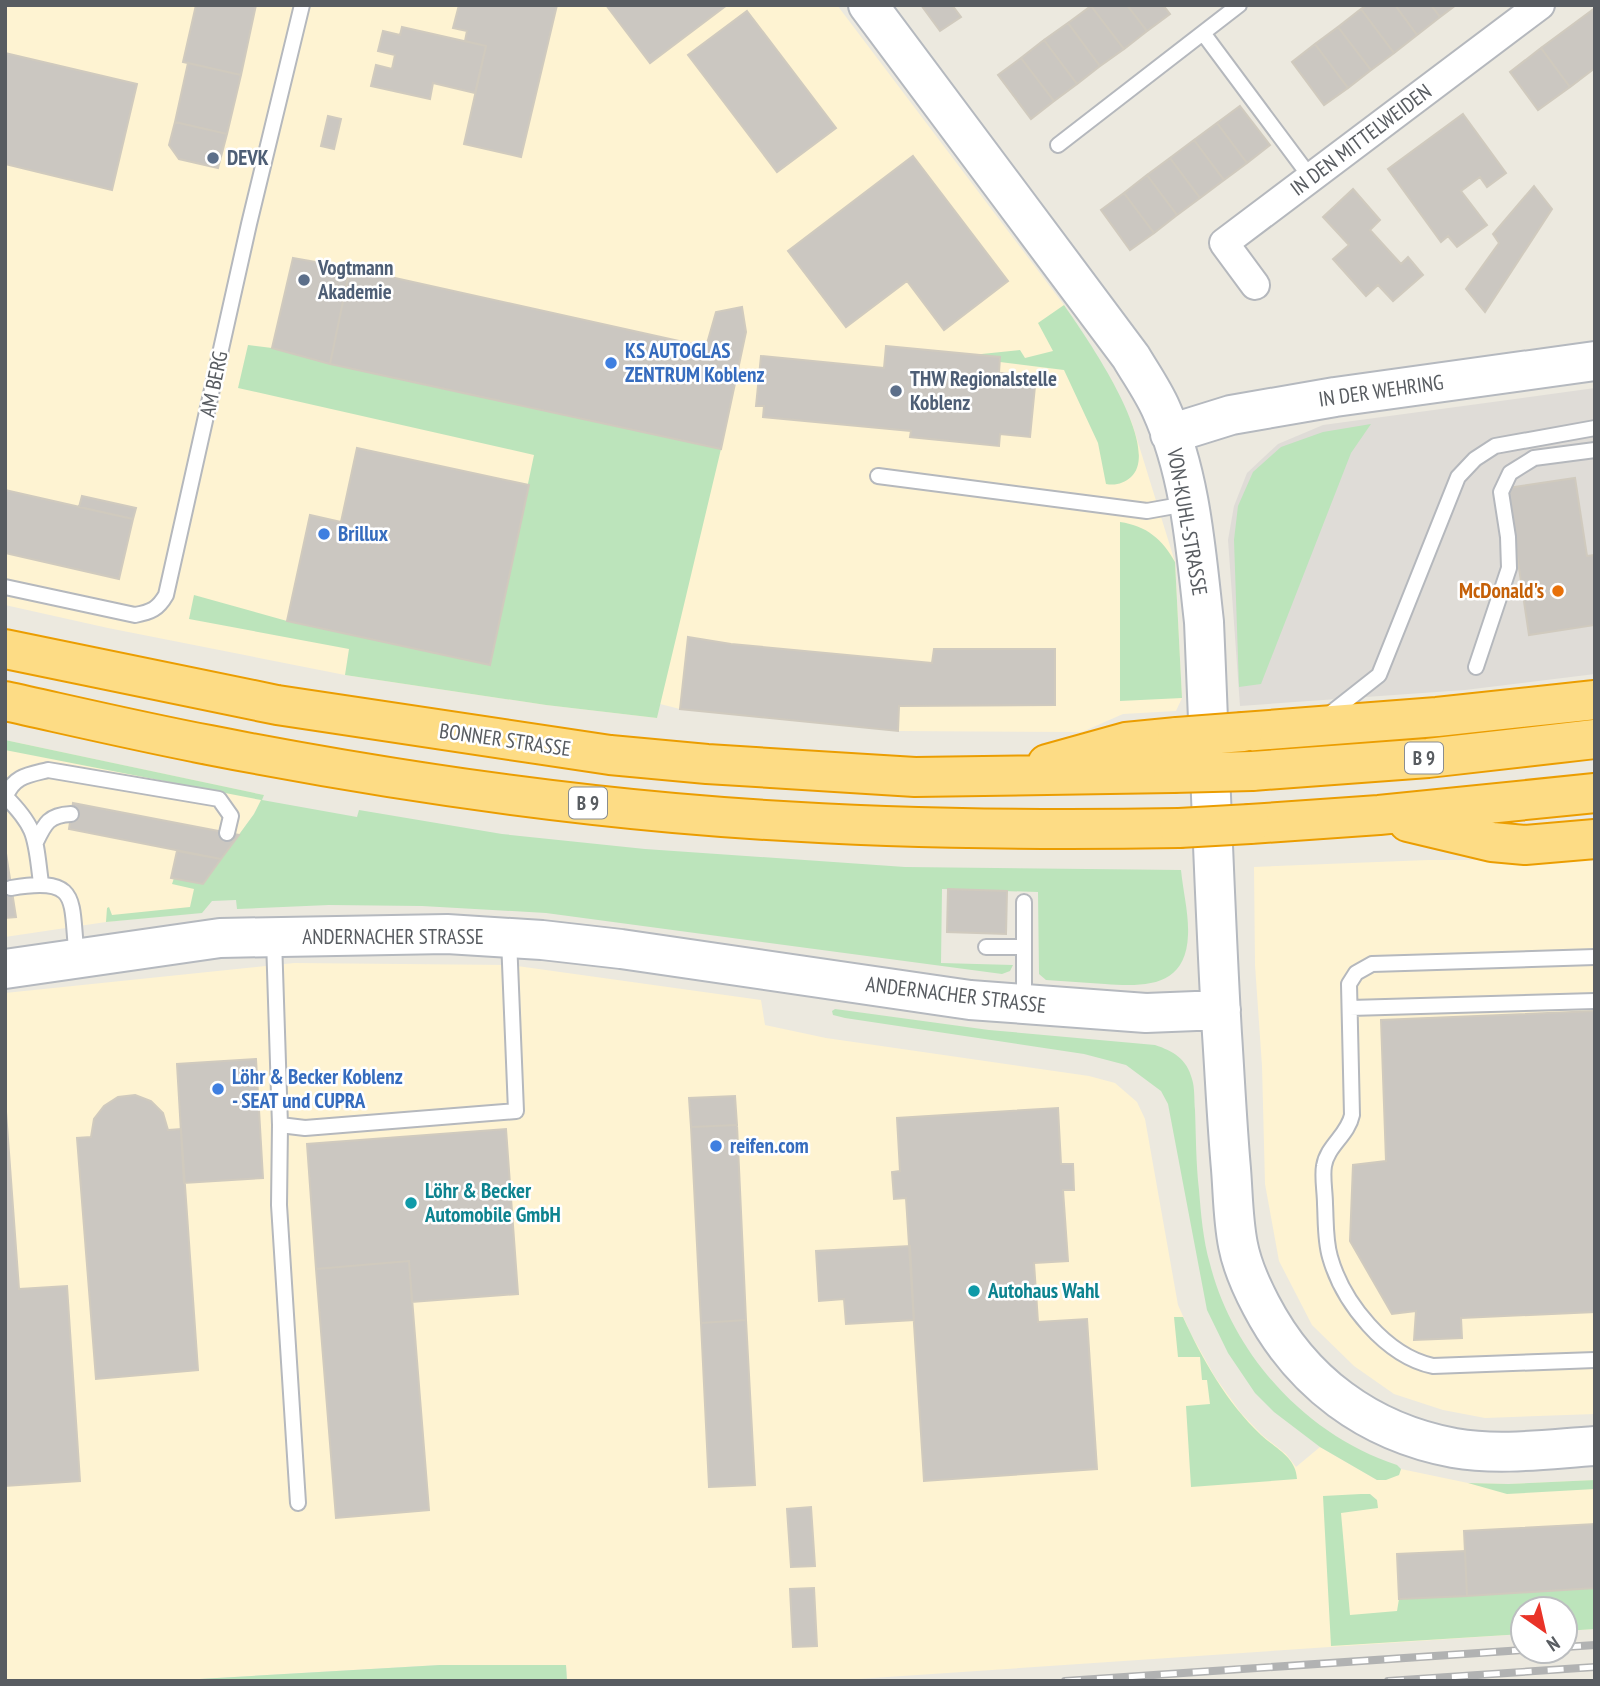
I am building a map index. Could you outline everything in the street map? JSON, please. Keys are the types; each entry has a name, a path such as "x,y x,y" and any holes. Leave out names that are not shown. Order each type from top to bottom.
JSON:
{"highway":[{"name":"BONNER STRASSE","path":"5,649 278,705 610,755 707,764 915,777 1012,776 1126,741 1175,755"},
{"path":"1175,755 1242,732 1437,717 1595,700"},
{"name":"B 9","path":"5,701 208,745 391,776 660,811 817,823 1102,830 1179,828 1379,816 1595,793"},
{"name":"B 9","path":"1175,755 1252,771 1428,758 1595,739"},
{"path":"1379,816 1492,842 1525,845 1595,839"}],"street":[{"name":"VON-KUHL-STRASSE","path":"868,5 1131,357 1160,408 1170,434 1181,470 1197,558 1204,622 1221,1010"},
{"name":"IN DEN MITTELWEIDEN","path":"1255,285 1224,243 1539,5"},
{"name":"IN DER WEHRING","path":"1170,434 1231,415 1335,397 1595,361"},
{"name":"ANDERNACHER STRASSE","path":"5,969 220,938 447,934 509,937 621,949 970,1000 1146,1013 1221,1010"},
{"path":"1221,1010 1230,1167 1238,1245 1250,1283 1293,1357 1320,1385 1353,1409 1395,1430 1453,1448 1501,1451 1595,1446"}],"lane":[{"name":"AM BERG","path":"5,587 135,615 160,607 166,595 249,224 302,5"},
{"path":"1058,145 1239,5"},
{"path":"1203,33 1311,178"},
{"path":"1314,726 1379,675 1458,477 1475,458 1494,446 1595,428"},
{"path":"1476,667 1509,568 1508,537 1501,492 1510,473 1534,458 1595,450"},
{"path":"878,476 1147,511 1187,504"},
{"path":"41,883 36,842 26,818 6,796 10,786 23,776 48,771 219,799 230,816 227,833"},
{"path":"36,842 45,824 58,815 71,814"},
{"path":"11,888 41,883 62,888 69,897 77,959"},
{"path":"1024,902 1024,1005"},
{"path":"274,937 280,1125 279,1205 298,1503"},
{"path":"280,1125 305,1128 516,1111 509,937"},
{"path":"986,947 1024,947"},
{"path":"1595,957 1372,964 1356,973 1349,984 1352,1115 1350,1125 1329,1153 1324,1166 1330,1256 1336,1274 1357,1308 1378,1334 1400,1354 1433,1366 1595,1360"},
{"path":"1350,1008 1595,1001"}],"shaded area":[{"path":"5,5 837,5 1064,305 1112,381 1132,423 1175,562 1182,698 1176,711 1123,714 1082,732 898,731 680,709 660,704 657,718 546,705 345,675 5,605"},
{"path":"1595,388 1595,674 1465,690 1240,706 1228,540 1234,506 1247,473 1278,444 1323,425"},
{"path":"5,740 264,795 254,814 203,884 190,913 5,937"},
{"path":"1595,855 1595,1414 1485,1418 1443,1410 1394,1394 1354,1366 1312,1325 1279,1261 1265,1184 1262,1066 1255,965 1254,867 1428,860 1546,860"},
{"path":"294,963 510,965 761,1000 765,1025 826,1038 1089,1076 1115,1083 1137,1102 1145,1119 1178,1305 1215,1377 1241,1413 1262,1435 1286,1454 1296,1467 1320,1447 1377,1480 1399,1475 1401,1469 1468,1483 1595,1480 1595,1629 1579,1630 1579,1595 1509,1595 1509,1635 828,1681 567,1681 566,1665 440,1665 165,1681 5,1681 5,993"}],"green space":[{"path":"1064,305 1103,364 1130,417 1137,442 1138,462 1131,477 1120,484 1106,484 1098,443 1064,370 1000,362 1000,357 972,355 1020,350 1025,358 1053,351 1038,323"},
{"path":"248,345 272,348 330,364 721,449 657,718 546,705 345,675 349,649 189,619 194,595 287,621 490,665 534,455 238,388"},
{"path":"1371,424 1351,453 1261,684 1239,687 1234,540 1238,506 1253,472 1281,447 1323,432"},
{"path":"1120,522 1153,535 1175,562 1182,698 1120,701"},
{"path":"5,740 264,795 262,800 357,817 359,810 502,834 645,849 905,867 1181,870 1188,927 1186,952 1172,974 1149,984 1120,985 1046,980 1039,974 1038,892 942,889 941,963 1013,965 1010,971 1002,974 546,913 422,906 329,905 237,909 236,900 212,901 202,913 106,922 109,907 112,915 190,907 194,889 172,884 174,878 203,884 254,814 261,800 5,750"},
{"path":"835,1009 989,1030 1155,1045 1178,1057 1187,1066 1194,1086 1197,1170 1206,1246 1221,1298 1236,1330 1278,1388 1304,1413 1364,1452 1397,1465 1401,1469 1399,1475 1377,1480 1320,1447 1274,1412 1255,1393 1228,1353 1207,1310 1168,1104 1161,1091 1126,1065 1084,1054 845,1018 833,1015 832,1011"},
{"path":"1174,1317 1183,1317 1198,1349 1226,1395 1261,1435 1289,1459 1297,1479 1191,1487 1186,1406 1210,1404 1207,1380 1202,1380 1200,1357 1178,1357"},
{"path":"1595,1480 1595,1489 1507,1494 1468,1483 1508,1484"},
{"path":"1370,1494 1377,1500 1378,1508 1341,1513 1350,1615 1397,1611 1399,1599 1595,1588 1595,1629 1579,1630 1579,1595 1509,1595 1509,1635 1331,1646 1323,1496"},
{"path":"440,1665 566,1665 567,1681 165,1681"}],"building":[{"path":"196,5 256,5 241,75 183,62"},
{"path":"459,5 557,5 521,157 464,144 486,46 465,41 467,31 453,28"},
{"path":"606,5 727,5 650,63"},
{"path":"921,5 952,5 961,17 940,31"},
{"path":"1127,5 1163,5 1170,14 1147,31"},
{"path":"1127,5 1147,31 1124,49 1091,6"},
{"path":"1367,5 1395,5 1417,35 1394,53 1361,9"},
{"path":"1395,5 1431,5 1440,17 1417,35"},
{"path":"1431,5 1456,5 1440,17"},
{"path":"1091,6 1124,49 1100,66 1068,23"},
{"path":"1595,8 1595,68 1570,87 1541,48"},
{"path":"1361,9 1394,53 1371,70 1338,27"},
{"path":"747,11 836,128 777,172 688,55"},
{"path":"1068,23 1100,66 1077,84 1044,40"},
{"path":"402,27 486,46 475,93 433,83 430,99 371,86 376,65 392,69 395,55 378,51 383,31 400,35"},
{"path":"1338,27 1371,70 1348,88 1315,44"},
{"path":"1044,40 1077,84 1054,101 1021,58"},
{"path":"1315,44 1348,88 1324,105 1292,62"},
{"path":"1541,48 1570,87 1538,110 1510,72"},
{"path":"5,53 137,84 112,190 5,164"},
{"path":"1021,58 1054,101 1031,119 998,75"},
{"path":"188,63 241,75 227,134 175,122"},
{"path":"1240,106 1270,145 1247,163 1217,123"},
{"path":"1463,114 1506,173 1487,187 1480,177 1461,191 1487,225 1457,247 1448,236 1441,242 1388,169"},
{"path":"328,116 341,119 334,149 321,146"},
{"path":"175,122 227,134 218,168 179,159 169,145"},
{"path":"1217,123 1247,163 1224,180 1194,140"},
{"path":"1194,140 1224,180 1200,198 1170,158"},
{"path":"913,156 1008,281 944,330 907,281 846,327 788,251"},
{"path":"1170,158 1200,198 1177,215 1147,175"},
{"path":"1147,175 1177,215 1154,233 1124,193"},
{"path":"1534,186 1552,209 1485,312 1466,289 1499,243 1493,234"},
{"path":"1353,189 1380,220 1370,230 1401,264 1408,257 1423,275 1393,301 1378,285 1366,296 1333,259 1349,245 1323,217"},
{"path":"1124,193 1154,233 1130,250 1101,210"},
{"path":"293,258 350,268 330,364 272,348"},
{"path":"350,268 706,347 716,312 742,307 746,332 721,449 330,364"},
{"name":"THW Regionalstelle Koblenz","path":"886,346 1000,357 999,373 1036,376 1030,437 1000,434 999,446 910,437 911,431 763,417 764,406 756,406 761,356 884,368"},
{"path":"357,448 529,485 490,665 287,621 310,515 341,522"},
{"name":"McDonald's","path":"1575,478 1587,556 1595,555 1595,625 1529,635 1507,488"},
{"path":"5,490 133,519 119,579 5,553"},
{"path":"82,496 136,508 133,519 79,507"},
{"path":"688,637 731,644 932,663 934,649 1055,649 1055,705 899,706 898,731 680,709"},
{"path":"73,803 239,835 221,859 69,829"},
{"path":"5,847 16,917 5,918"},
{"path":"177,851 221,859 203,884 171,878"},
{"path":"948,889 1007,891 1006,934 947,932"},
{"path":"1595,1011 1595,1312 1461,1318 1462,1338 1414,1340 1416,1311 1392,1314 1350,1241 1353,1165 1386,1161 1381,1020"},
{"path":"256,1059 263,1178 184,1183 177,1064"},
{"path":"135,1095 151,1101 163,1113 168,1130 181,1129 198,1370 96,1379 77,1138 91,1137 94,1119 104,1106 118,1097"},
{"path":"735,1096 737,1125 691,1127 689,1098"},
{"path":"5,1098 19,1289 67,1286 80,1481 5,1486"},
{"name":"Autohaus Wahl","path":"1058,1108 1061,1164 1073,1164 1074,1190 1063,1190 1068,1261 1034,1263 1038,1322 1087,1319 1097,1469 924,1481 906,1198 894,1199 892,1172 900,1171 897,1118"},
{"path":"737,1125 746,1320 701,1323 691,1127"},
{"name":"Löhr & Becker Automobile GmbH","path":"506,1129 518,1294 412,1302 409,1261 316,1269 307,1144"},
{"path":"910,1246 914,1320 846,1324 844,1299 819,1301 816,1251"},
{"path":"409,1261 429,1510 336,1518 316,1269"},
{"path":"746,1320 755,1485 709,1487 701,1323"},
{"path":"811,1507 815,1566 791,1567 787,1509"},
{"path":"1595,1524 1595,1588 1467,1596 1464,1531"},
{"path":"1465,1551 1467,1596 1399,1599 1397,1554"},
{"path":"814,1588 817,1646 793,1647 790,1589"}],"railway":[{"path":"1579,1646 1595,1645"},
{"path":"1065,1681 1509,1651"},
{"path":"1388,1681 1595,1667"}],"place":[{"name":"DEVK","path":"213,158"},
{"name":"Vogtmann Akademie","path":"304,280"},
{"name":"KS AUTOGLAS ZENTRUM Koblenz","path":"611,363"},
{"name":"THW Regionalstelle Koblenz","path":"896,391"},
{"name":"Brillux","path":"324,534"},
{"name":"McDonald's","path":"1558,591"},
{"name":"Löhr & Becker Koblenz - SEAT und CUPRA","path":"218,1089"},
{"name":"reifen.com","path":"716,1146"},
{"name":"Löhr & Becker Automobile GmbH","path":"411,1203"},
{"name":"Autohaus Wahl","path":"974,1291"}]}
